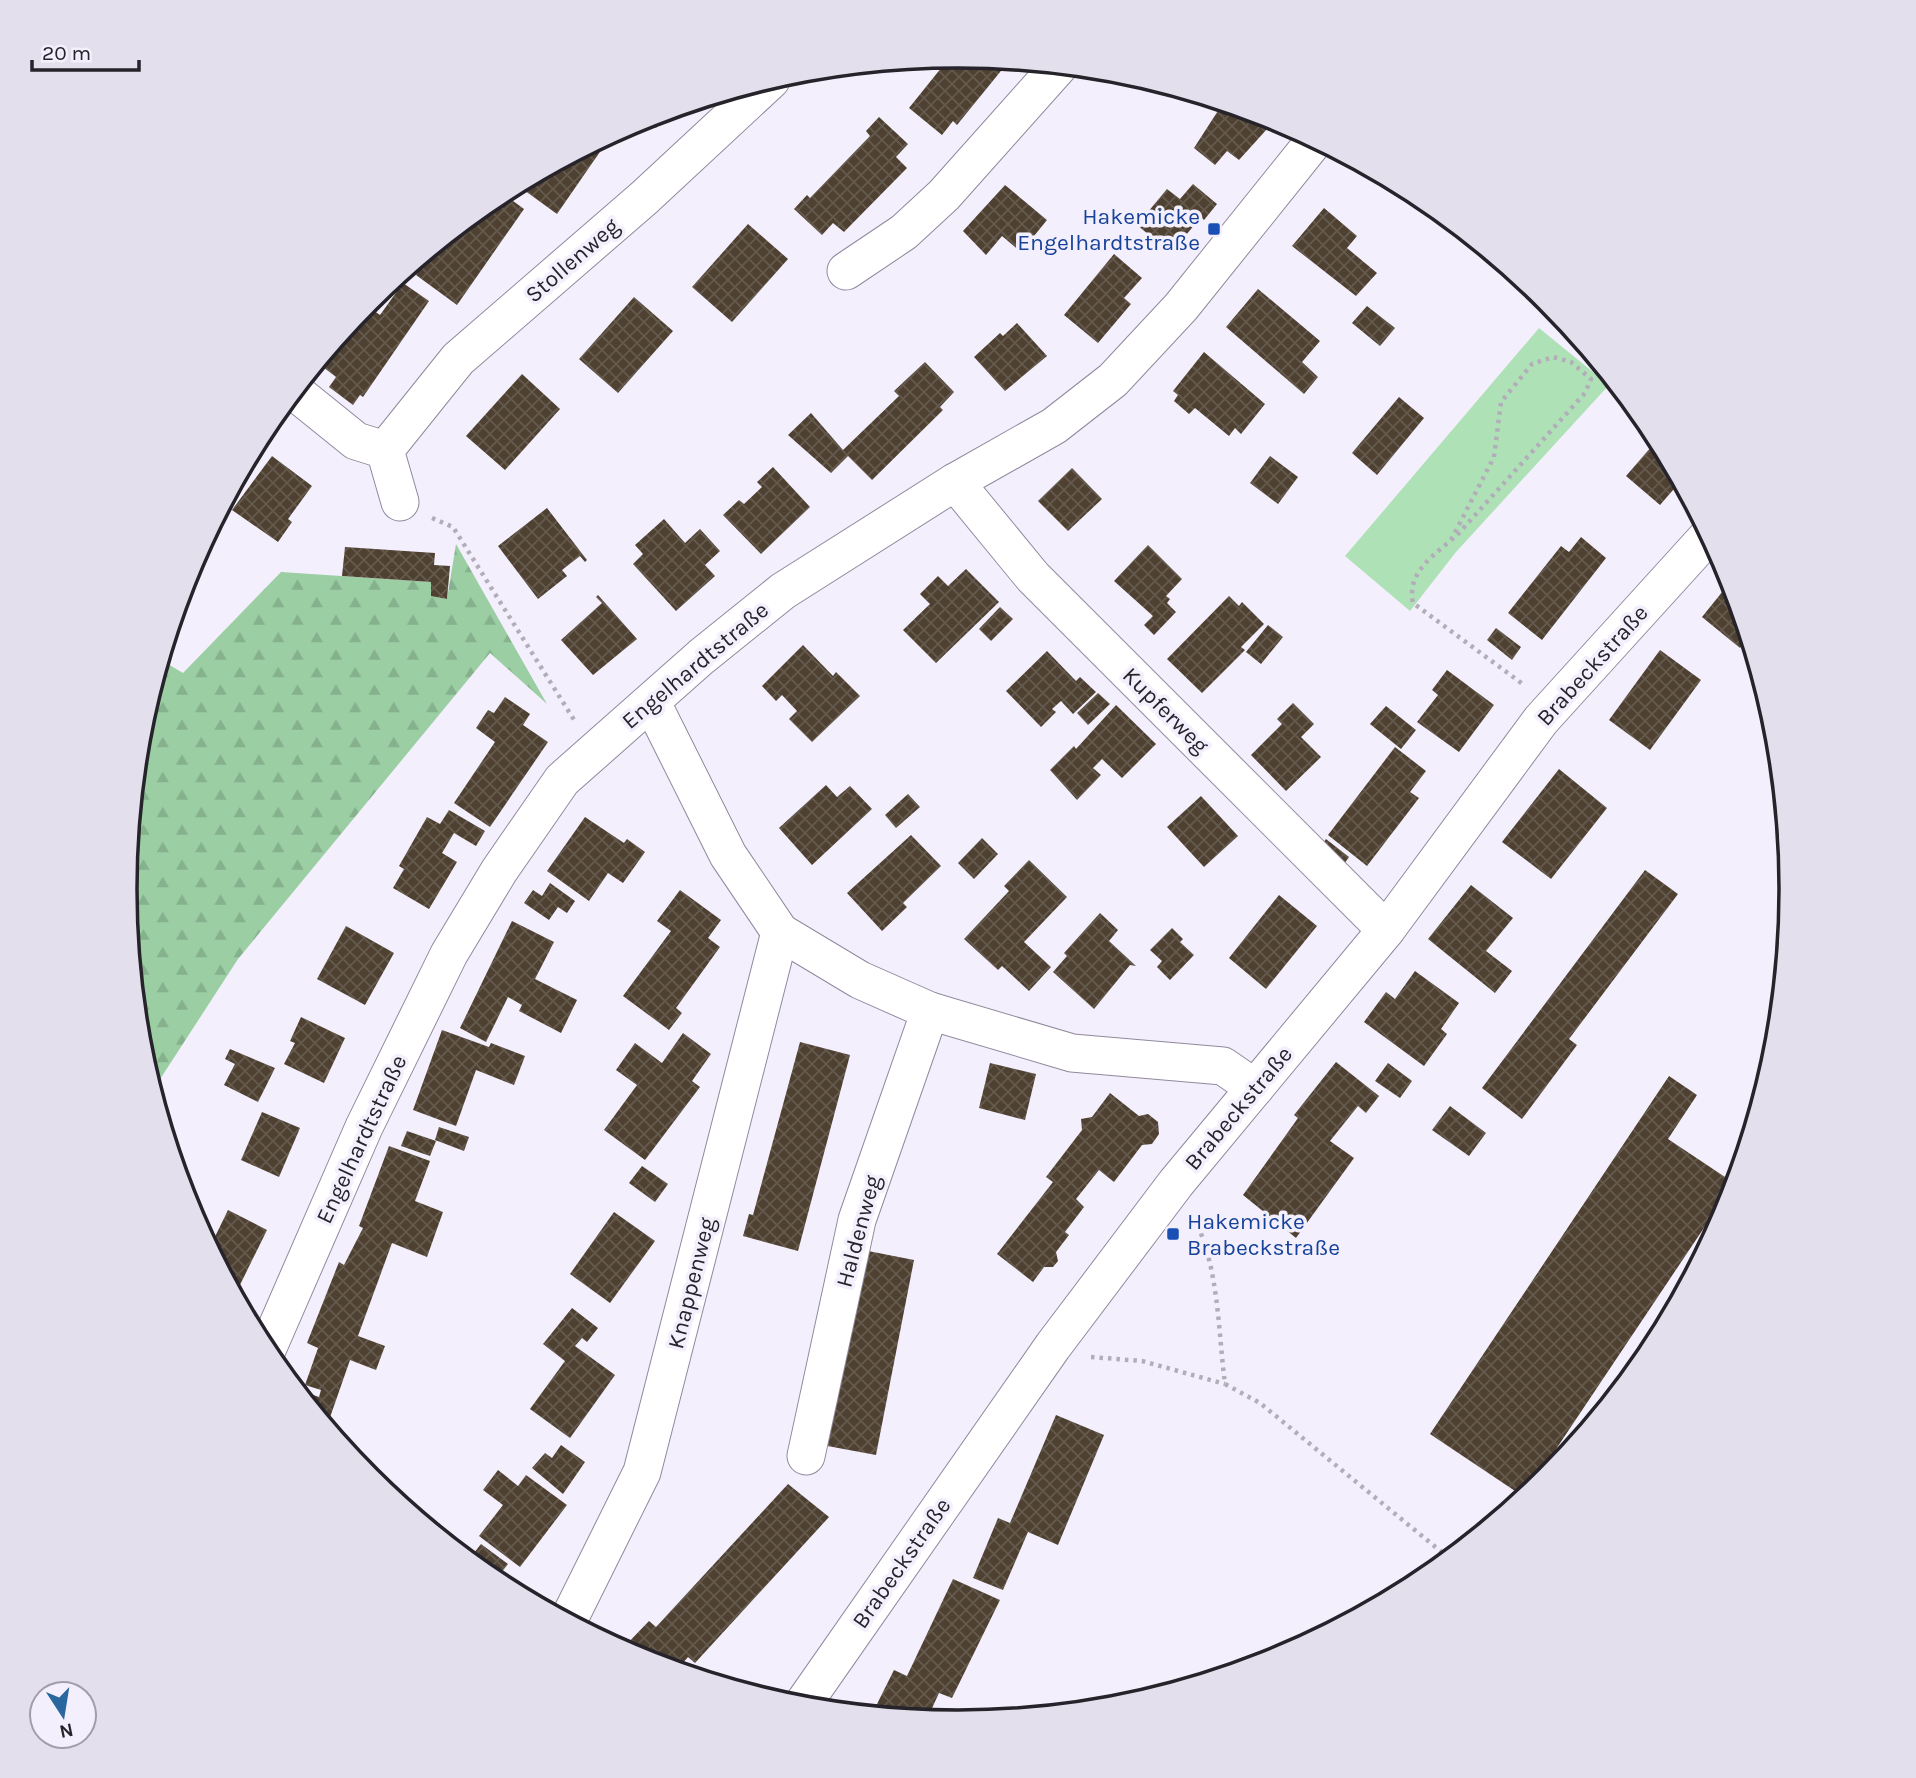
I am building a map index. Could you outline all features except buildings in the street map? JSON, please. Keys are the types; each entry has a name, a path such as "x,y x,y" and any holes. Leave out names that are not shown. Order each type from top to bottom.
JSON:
{"street":[{"path":"846,271 904,232 944,195 1052,74"},
{"name":"Stollenweg","path":"385,450 458,359 644,198 756,94"},
{"name":"Engelhardtstraße","path":"272,1338 364,1127 449,954 562,780 593,749 652,703 701,657 783,591 955,482 1054,426 1113,380 1181,306 1309,148"},
{"path":"301,397 356,441 385,450 400,502"},
{"name":"Kupferweg","path":"955,482 1033,577 1386,930"},
{"name":"Brabeckstraße","path":"809,1696 1053,1346 1176,1183 1386,930 1553,707 1702,543"},
{"path":"652,703 728,855 780,932 860,980 930,1011 1072,1054 1223,1066 1255,1088"},
{"name":"Knappenweg","path":"573,1613 642,1472 780,932"},
{"name":"Haldenweg","path":"806,1456 857,1220 930,1011"}],"path":[{"path":"1451,540 1494,457 1503,397 1532,363 1553,357 1571,362 1591,379 1585,393 1451,540 1415,576 1411,587 1413,604 1553,707"},
{"path":"453,527 528,651 593,749"},
{"path":"1202,1234 1211,1274 1225,1384"},
{"path":"1100,1359 1142,1361 1225,1384 1260,1403 1441,1552"}],"green space":[{"path":"1539,328 1599,377 1607,387 1456,552 1410,611 1345,556"},
{"path":"456,544 547,704 490,653 238,959 160,1079 144,996 137,889 144,782 153,729 169,665 183,673 281,572 431,582 433,596 447,599"}],"place":[{"name":"Hakemicke Engelhardtstraße","path":"1214,229"},
{"name":"Hakemicke Brabeckstraße","path":"1173,1234"}]}
